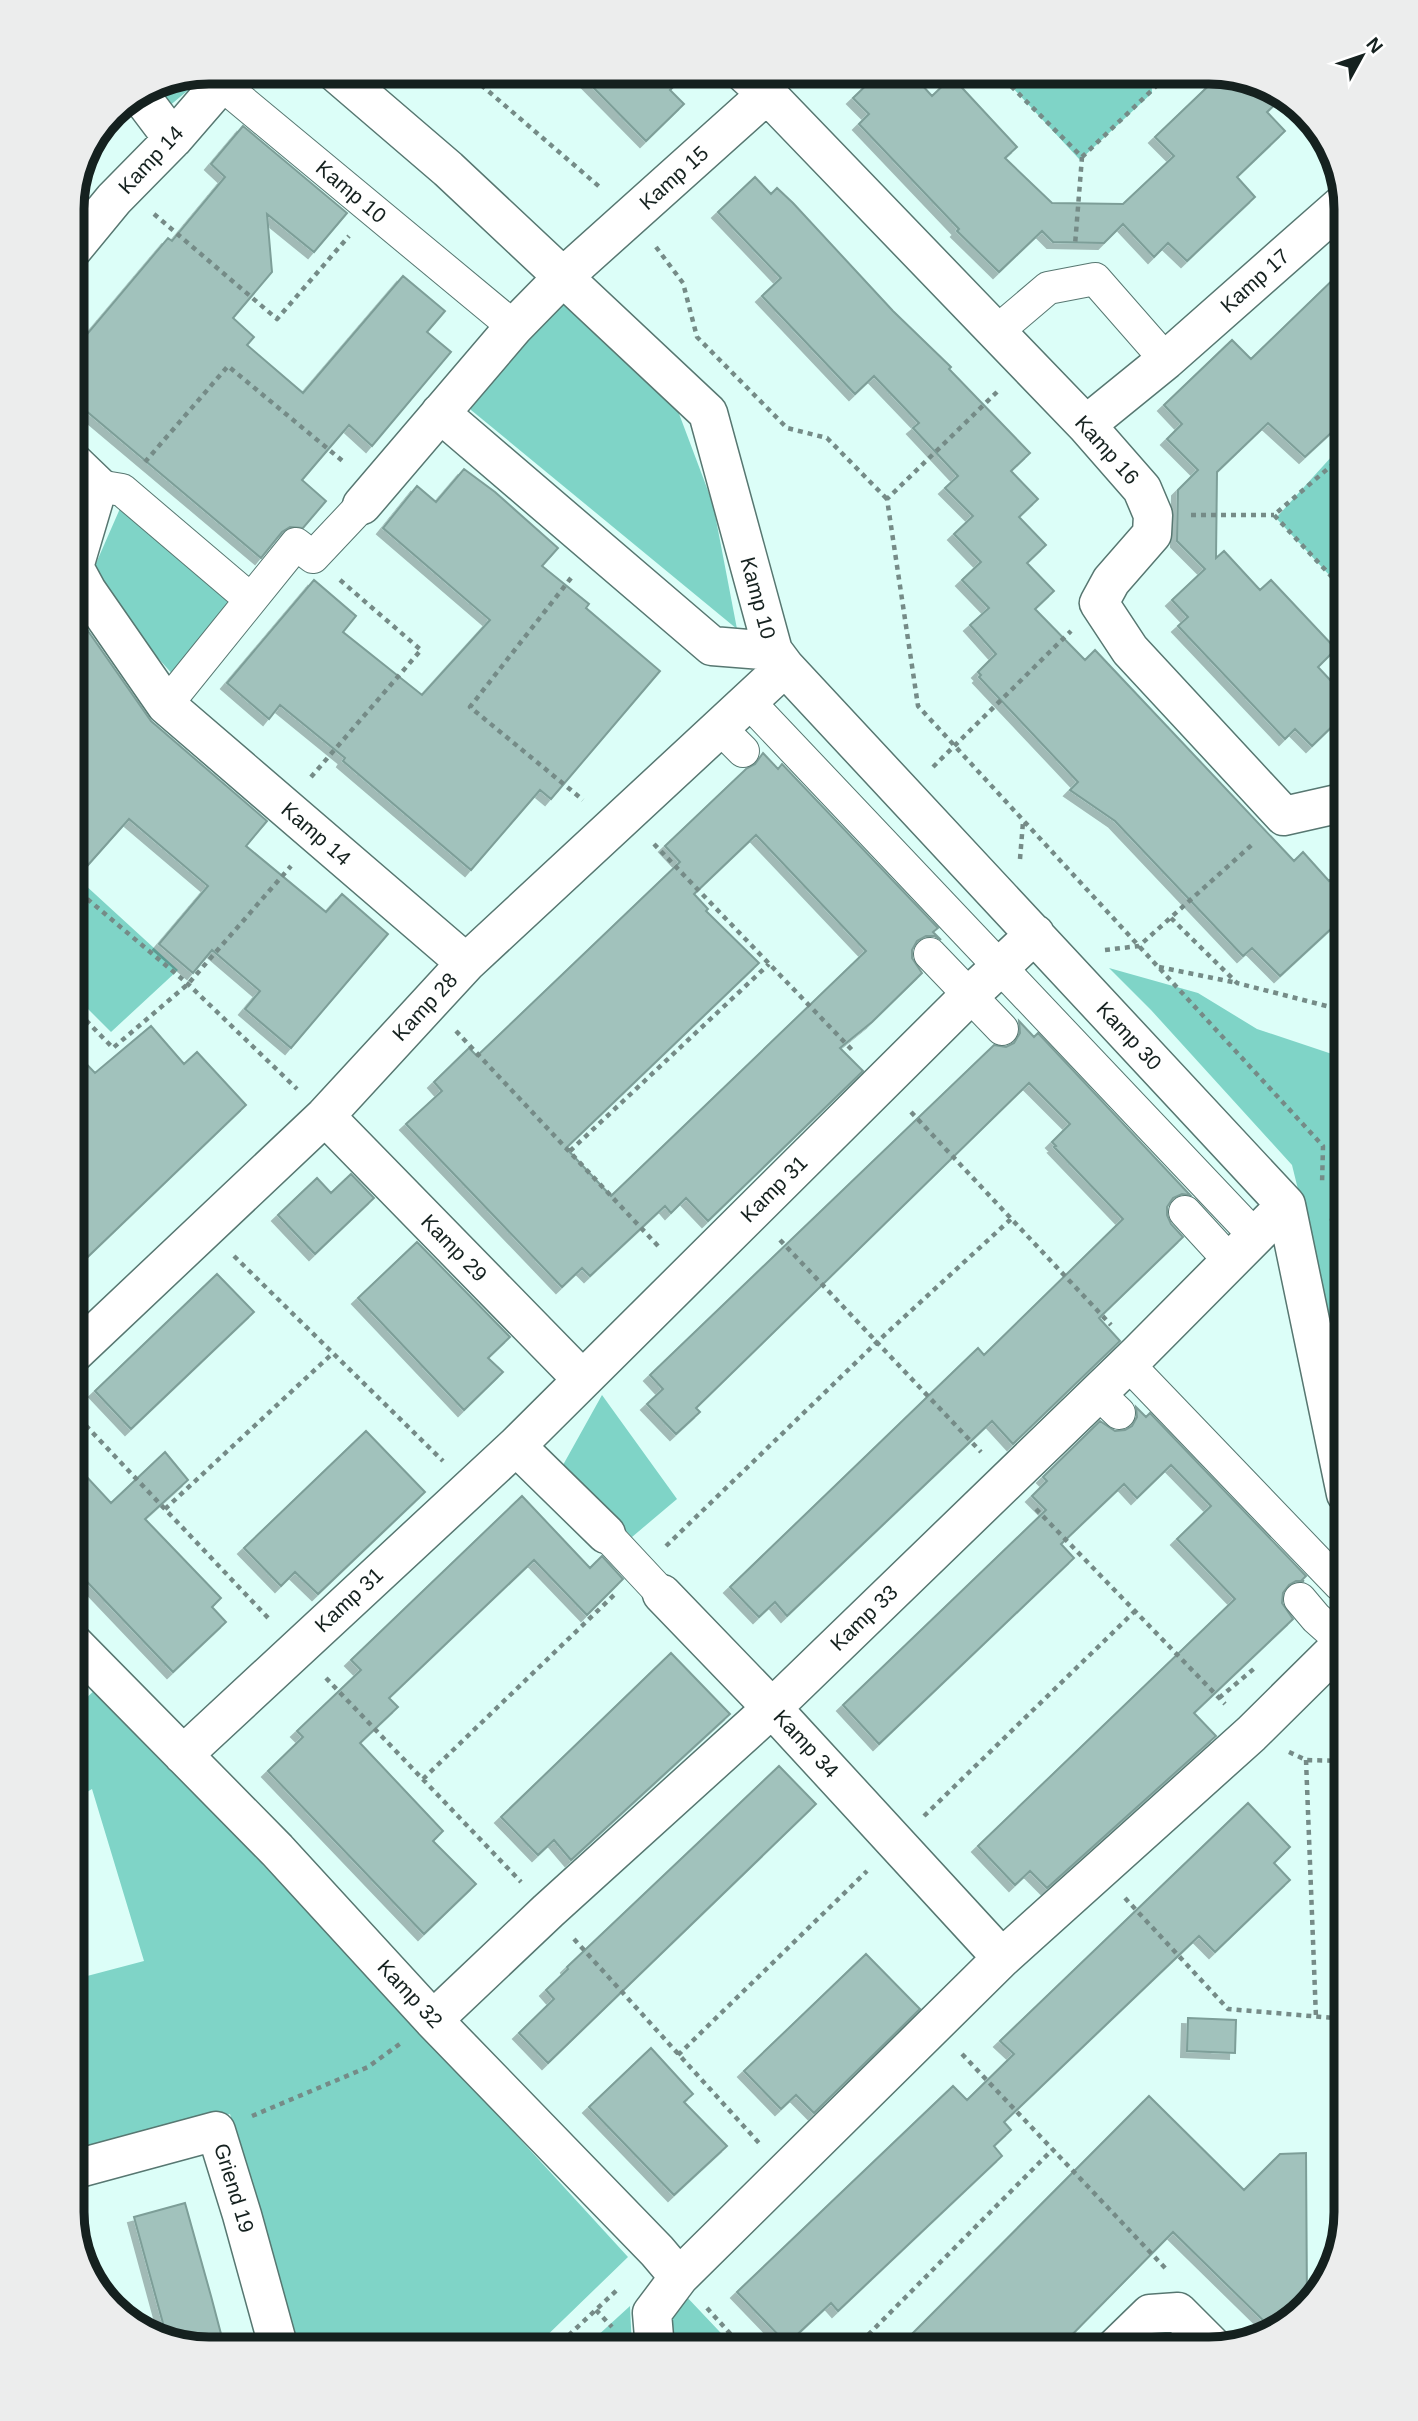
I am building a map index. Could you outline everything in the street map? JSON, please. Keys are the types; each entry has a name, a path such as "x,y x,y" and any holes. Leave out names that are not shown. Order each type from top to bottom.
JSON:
{"street":[{"name":"Kamp 14","path":"84,236 220,84"},
{"name":"Kamp 10","path":"232,84 372,209 514,327"},
{"name":"Kamp 10","path":"349,84 448,169 708,414 779,659 712,646 440,413"},
{"name":"Kamp 15","path":"563,277 632,215 754,84"},
{"name":"Kamp 16","path":"764,84 1025,365 1086,425 1142,489 1153,514"},
{"path":"145,102 173,139"},
{"name":"Kamp 17","path":"1086,425 1166,360 1334,211"},
{"path":"166,705 296,544 313,557 369,497 514,327 563,277"},
{"path":"996,333 1048,288 1095,279 1166,360"},
{"path":"97,479 250,599"},
{"name":"Kamp 14","path":"84,529 97,479"},
{"path":"1153,514 1152,534 1111,580 1099,603 1130,650 1284,816 1334,805"},
{"name":"Kamp 14","path":"84,586 166,705 466,963"},
{"name":"Kamp 28","path":"84,1344 325,1116 466,963 613,825 740,739 748,701 779,659"},
{"name":"Kamp 30","path":"779,659 1286,1205"},
{"path":"748,701 1002,966 1242,1248"},
{"path":"740,739 939,946 970,995 1010,1020 1192,1205 1242,1248"},
{"name":"Kamp 31","path":"183,1755 516,1446 970,995 1002,966 1044,944"},
{"name":"Kamp 29","path":"325,1116 582,1379"},
{"path":"1286,1205 1334,1436"},
{"name":"Kamp 33","path":"433,2020 548,1910 1120,1391 1242,1248 1286,1205"},
{"path":"1120,1391 1334,1580"},
{"path":"516,1446 606,1534"},
{"name":"Kamp 34","path":"606,1534 772,1708 1002,1958"},
{"path":"1322,1590 1316,1618 1334,1633"},
{"path":"654,2337 652,2313 668,2264 786,2173 1002,1958 1251,1734 1334,1653"},
{"name":"Kamp 32","path":"84,1654 277,1850 433,2020 668,2264"},
{"name":"Griend 19","path":"84,2167 216,2131 276,2337"},
{"path":"1131,2337 1164,2313 1198,2337"}],"path":[{"path":"480,84 632,215 683,284 697,337 787,428 827,438 887,499 918,706 1323,1146 1322,1192"},
{"path":"1009,84 1082,157"},
{"path":"1072,284 1082,157 1158,84"},
{"path":"124,189 277,320 372,209"},
{"path":"887,499 1025,365"},
{"path":"97,479 228,366 369,497"},
{"path":"1153,514 1274,515 1334,463"},
{"path":"1274,515 1334,579"},
{"path":"596,545 470,707 613,825"},
{"path":"285,807 421,650 313,557"},
{"path":"904,795 1099,603"},
{"path":"1044,944 1139,946 1284,816"},
{"path":"84,1018 113,1048 188,984 318,835"},
{"path":"84,896 188,984 325,1116"},
{"path":"1171,918 1237,983"},
{"path":"570,1151 769,964"},
{"path":"1159,967 1237,983 1334,1008"},
{"path":"429,1002 686,1276"},
{"path":"1322,1216 1334,1229"},
{"path":"423,1779 651,1582 877,1342 1011,1219"},
{"path":"206,1228 470,1488"},
{"path":"165,1509 333,1353"},
{"path":"84,1424 548,1910 786,2173"},
{"path":"1306,1760 1315,2018"},
{"path":"1098,1870 1228,2009 1334,2019"},
{"path":"216,2131 368,2067 433,2020"},
{"path":"934,2025 1174,2278 1164,2313"},
{"path":"866,2337 1052,2150"},
{"path":"570,2337 668,2264 733,2337"}],"green space":[{"path":"1009,84 1152,84 1152,93 1080,160"},
{"path":"195,85 168,107 159,95"},
{"path":"562,301 678,411 713,504 737,629 471,410 471,394"},
{"path":"1334,455 1334,580 1276,518"},
{"path":"122,504 243,599 175,677 106,600 90,577"},
{"path":"84,884 178,970 111,1032 84,1005"},
{"path":"1109,968 1198,993 1257,1029 1334,1056 1334,1335 1292,1165 1151,1010"},
{"path":"602,1395 677,1499 632,1537 563,1465"},
{"path":"96,1689 408,2017 628,2257 545,2337 295,2337 230,2114 84,2152 84,1977 144,1961 92,1789 84,1794 84,1700"},
{"path":"684,2294 725,2337 671,2337 672,2305"},
{"path":"630,2306 631,2337 596,2337"}],"building":[{"path":"590,84 676,84 670,90 684,104 646,141"},
{"path":"868,84 921,84 932,96 945,84 958,84 1017,147 1005,158 1052,203 1123,204 1174,156 1155,137 1210,84 1233,86 1276,104 1267,112 1285,131 1237,177 1255,197 1187,261 1168,243 1154,257 1123,224 1104,243 1053,242 1042,231 999,272 957,231 959,229 859,124 869,114 853,98"},
{"path":"243,126 347,213 314,252 267,214 272,272 233,318 254,337 247,345 303,393 403,276 445,311 427,332 451,352 372,446 349,425 302,480 326,501 303,528 290,527 282,532 261,558 84,409 84,338 168,238 172,241 225,177 211,164"},
{"path":"755,177 771,194 777,188 893,311 951,367 949,369 1030,453 1011,471 1038,499 1019,517 1046,545 1027,563 1054,591 1035,609 1085,660 1095,650 1294,861 1303,852 1329,881 1334,876 1334,926 1280,976 1252,948 1243,956 1115,821 1070,790 1078,782 979,677 981,675 978,672 996,654 970,625 989,608 962,580 981,562 954,534 973,516 945,488 958,476 913,428 919,423 874,376 855,394 762,296 781,278 718,212"},
{"path":"1334,279 1334,430 1305,457 1268,423 1217,472 1216,558 1224,551 1260,590 1271,580 1334,647 1334,651 1318,667 1334,684 1334,725 1312,746 1295,729 1285,739 1178,626 1188,617 1172,600 1205,569 1177,541 1178,490 1198,470 1167,439 1182,424 1164,405 1232,340 1251,359"},
{"path":"464,469 495,492 558,548 542,566 589,604 586,608 660,671 551,799 540,790 471,870 343,761 345,758 280,705 269,719 227,683 314,580 356,616 343,632 422,695 490,620 383,528 417,486 436,502"},
{"path":"84,625 151,721 267,821 246,846 326,912 342,894 388,934 291,1048 245,1009 260,991 212,950 193,973 159,944 208,886 129,819 84,870"},
{"path":"763,753 778,769 782,764 938,928 933,932 941,940 926,936 917,941 912,950 912,958 922,973 872,1022 840,1048 863,1071 708,1221 686,1198 671,1213 665,1206 590,1276 582,1268 562,1287 406,1124 442,1091 434,1082 469,1048 477,1056 680,862 665,846 746,769 755,764","holes":["756,835 866,951 611,1196 566,1148 759,963 706,911 708,909 694,894"]},
{"path":"1019,1021 1034,1037 1038,1033 1190,1195 1182,1194 1173,1198 1167,1207 1171,1224 1183,1237 1099,1318 1120,1341 1013,1444 992,1421 787,1616 775,1602 759,1617 730,1587 978,1348 984,1355 1123,1219 1054,1147 1056,1146 1052,1142 1070,1124 1029,1083 696,1408 700,1412 676,1434 647,1404 663,1389 650,1375 994,1045 1006,1047 1014,1043 1020,1033"},
{"path":"151,1026 184,1064 197,1052 246,1105 84,1260 84,1062 95,1073"},
{"path":"351,1174 374,1198 315,1254 278,1215 317,1178 331,1193"},
{"path":"417,1242 510,1337 488,1358 503,1372 464,1410 358,1298"},
{"path":"217,1274 254,1312 131,1429 95,1391"},
{"path":"1136,1407 1146,1417 1150,1413 1306,1576 1302,1580 1304,1581 1289,1585 1283,1593 1282,1603 1293,1619 1194,1713 1216,1736 1047,1888 1030,1871 1015,1885 978,1846 1235,1599 1177,1539 1211,1506 1171,1465 1137,1498 1124,1484 1061,1544 1074,1558 879,1744 843,1705 1046,1510 1032,1496 1047,1481 1043,1477 1100,1421 1115,1431 1132,1426 1137,1417"},
{"path":"366,1431 425,1492 318,1594 295,1572 281,1586 244,1548"},
{"path":"165,1452 188,1480 145,1519 221,1598 212,1607 226,1622 173,1672 84,1579 84,1474 111,1503"},
{"path":"522,1496 590,1568 602,1556 623,1579 587,1615 534,1560 389,1698 398,1707 360,1743 443,1831 433,1841 476,1884 424,1934 268,1771 303,1737 297,1731 361,1670 351,1660"},
{"path":"671,1653 730,1714 571,1860 554,1840 538,1855 501,1817"},
{"path":"779,1766 816,1804 548,2063 519,2033 554,1999 546,1990"},
{"path":"1248,1803 1290,1847 1274,1863 1290,1880 1215,1952 1199,1936 1004,2122 1011,2130 994,2146 1002,2156 838,2311 831,2303 795,2337 780,2337 737,2292 953,2086 967,2100 1014,2054 1000,2041"},
{"path":"866,1954 920,2009 814,2113 796,2095 781,2109 744,2071"},
{"path":"1188,2018 1236,2020 1235,2053 1187,2051"},
{"path":"651,2048 693,2094 684,2102 727,2146 674,2195 589,2107"},
{"path":"1149,2096 1244,2190 1280,2154 1306,2153 1307,2289 1291,2306 1266,2323 1173,2232 1070,2337 909,2337"},
{"path":"185,2203 222,2337 185,2335 164,2328 134,2217"}]}
